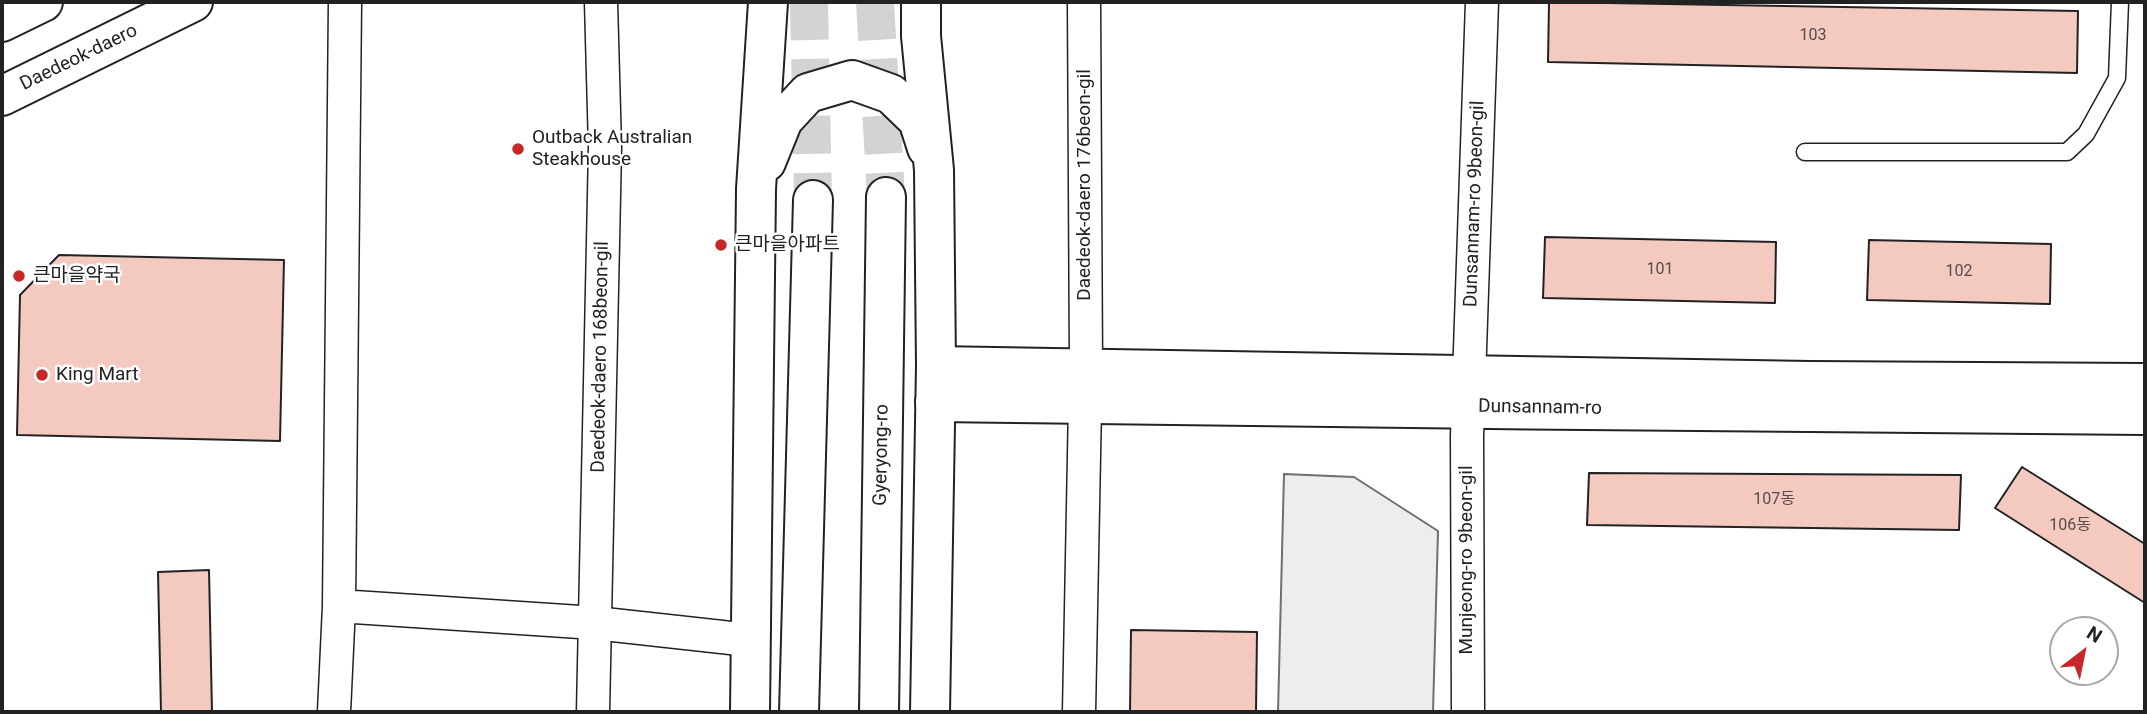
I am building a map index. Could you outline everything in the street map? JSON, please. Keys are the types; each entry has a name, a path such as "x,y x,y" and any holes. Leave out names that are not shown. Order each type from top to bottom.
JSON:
{"main road":[{"path":"2,22 43,2"},
{"name":"Daedeok-daero","path":"2,96 193,2"},
{"path":"750,712 756,189 768,2"},
{"path":"918,13 934,170 935,384 930,712"},
{"path":"756,189 783,120 808,93 852,80 891,94 918,120 934,170"},
{"name":"Gyeryong-ro","path":"879,712 886,197"},
{"path":"799,712 813,200"},
{"name":"Dunsannam-ro","path":"935,384 1469,391 2145,383"},
{"name":"Dunsannam-ro","path":"1469,391 1824,414 2145,415"}],"street":[{"path":"334,712 339,606 345,2"},
{"name":"Daedeok-daero 168beon-gil","path":"593,712 605,148 601,2"},
{"name":"Daedeok-daero 176beon-gil","path":"1079,712 1085,386 1084,2"},
{"name":"Dunsannam-ro 9beon-gil","path":"1469,391 1482,2"},
{"name":"Munjeong-ro 9beon-gil","path":"1468,712 1469,391"},
{"path":"339,606 594,623 749,640"}],"lane":[{"path":"1805,152 2067,152 2086,134 2117,78 2120,2"}],"shaded area":[{"path":"1284,474 1354,477 1438,531 1433,712 1278,712"}],"building":[{"path":"1549,2 2078,11 2077,73 1548,62"},
{"path":"1545,237 1776,242 1775,303 1543,298"},
{"path":"1869,240 2051,244 2050,304 1867,300"},
{"path":"59,255 284,260 280,441 17,435 20,295"},
{"path":"2022,467 2145,544 2145,603 1995,508"},
{"path":"1589,473 1961,475 1959,530 1587,525"},
{"path":"209,570 212,712 161,712 158,572"},
{"path":"1131,630 1257,632 1256,712 1130,712"}],"tunnel":[{"path":"809,2 813,200"},
{"path":"875,2 886,197"}],"place":[{"name":"Outback Australian Steakhouse","path":"518,149"},
{"name":"큰마을아파트","path":"721,245"},
{"name":"큰마을약국","path":"19,276"},
{"name":"King Mart","path":"42,375"}]}
